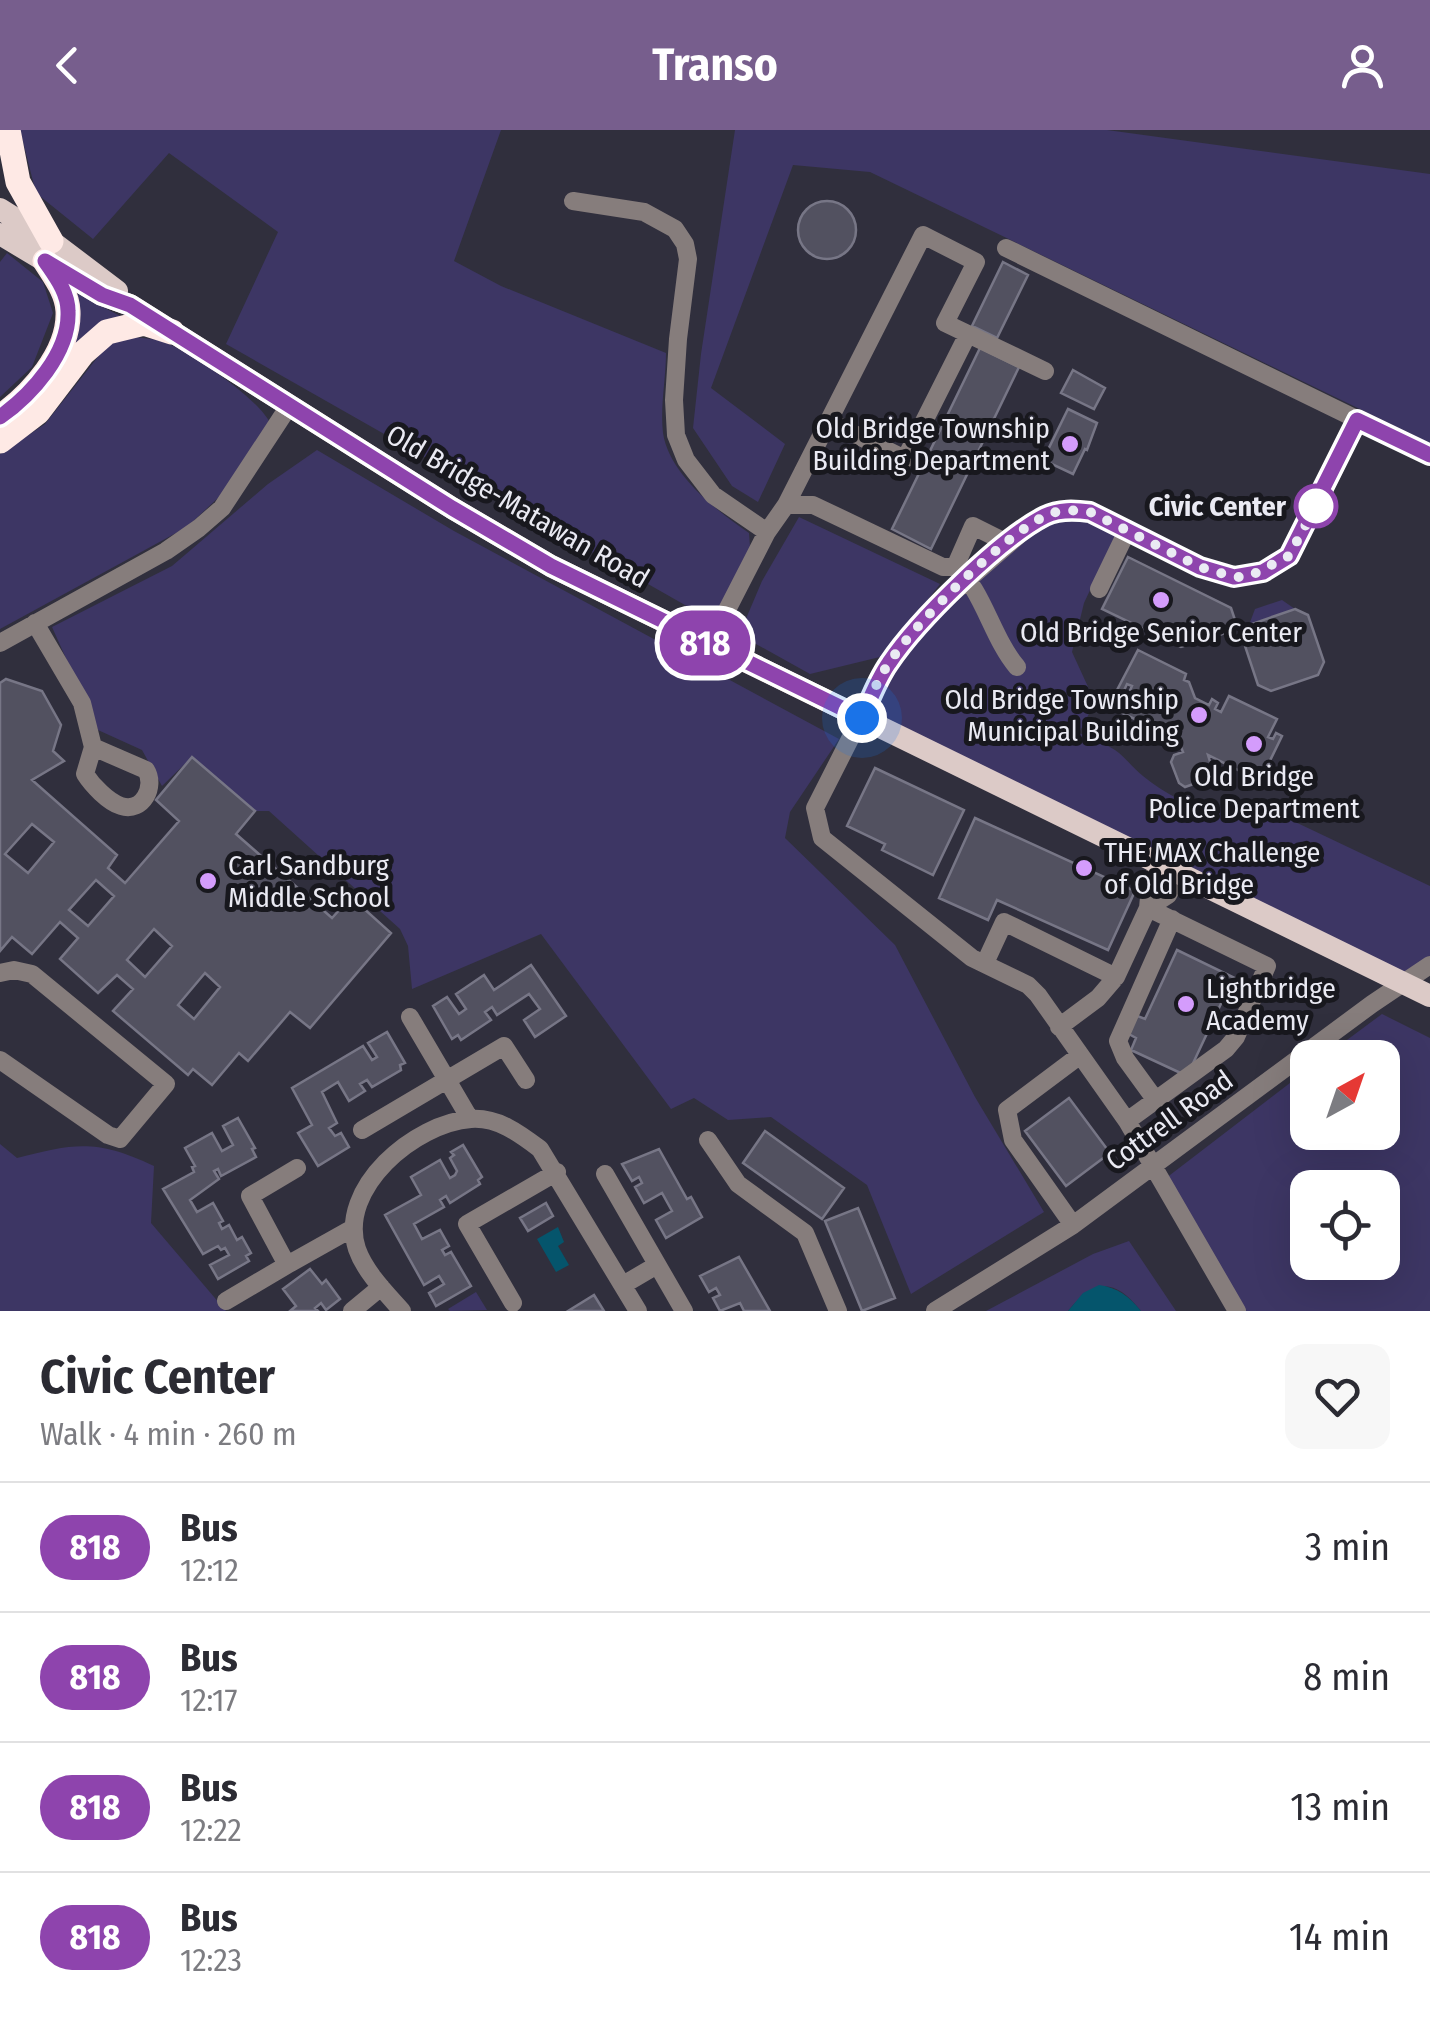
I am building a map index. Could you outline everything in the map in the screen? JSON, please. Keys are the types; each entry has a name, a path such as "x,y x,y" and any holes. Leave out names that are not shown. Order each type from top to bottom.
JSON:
{"highway":[{"path":"0,417 42,377 65,330 68,309 18,182 8,130"},
{"path":"0,441 38,412 83,353 106,332 144,322 172,332"}],"main road":[{"name":"Old Bridge-Matawan Road","path":"0,208 48,251"},
{"name":"Old Bridge-Matawan Road","path":"0,234 48,251 109,283 130,305 172,332 539,559 1430,996"}],"street":[{"path":"573,201 644,212 674,229 685,244 688,258 674,400 676,435 700,480 725,505 766,532"},
{"path":"709,645 766,532 786,505 830,422 923,235 976,262 945,324 1044,371"},
{"path":"1006,248 1430,455"},
{"path":"830,422 905,459 968,334"},
{"path":"0,644 166,551 211,518 222,508 289,406"},
{"path":"1238,1311 1127,1121 1028,985 972,958 822,838 815,808 888,664 962,572 1048,514 1070,510 1090,512 1200,567 1234,577 1263,572 1289,556 1357,420"},
{"path":"786,505 813,505 962,572"},
{"path":"1008,543 973,526 962,572 1017,667"},
{"path":"1099,589 1128,530"},
{"path":"35,622 82,703 93,746"},
{"path":"1059,1027 1098,998 1116,977 1148,908 1150,886 1168,870"},
{"path":"1127,1121 1226,1049 1236,1036 1267,966 1148,908"},
{"path":"1157,1102 1125,1058 1118,1041 1172,919"},
{"path":"985,964 1004,922 1116,977"},
{"name":"Cottrell Road","path":"936,1311 1073,1224 1430,965"},
{"path":"0,973 14,970 32,974 166,1084 120,1139 108,1135 0,1060"},
{"path":"410,1017 470,1119"},
{"path":"362,1130 504,1046 526,1080"},
{"path":"1073,1224 1013,1140 1006,1110 1080,1056"},
{"path":"402,1311 358,1251 354,1228 357,1206 387,1159 440,1128 470,1119 492,1121 540,1149 638,1311"},
{"path":"708,1140 738,1184 805,1233 838,1311"},
{"path":"287,1264 250,1196 297,1168"},
{"path":"513,1303 468,1224 557,1172"},
{"path":"605,1174 684,1311"},
{"path":"226,1301 354,1228"},
{"path":"623,1285 657,1266"},
{"path":"352,1311 381,1287"}],"shaded area":[{"path":"20,130 501,130 454,261 501,286 666,353 662,423 667,448 696,490 749,533 751,560 729,603 699,613 226,344 278,232 169,153 93,239 36,193"},
{"path":"735,130 1107,130 1430,174 1430,443 870,172 793,165 711,388 785,444 758,502 732,486 693,428"},
{"path":"7,253 43,282 53,313 32,367 0,397 0,262"},
{"path":"76,295 124,318 73,350"},
{"path":"128,336 161,341 187,354 238,389 270,423 236,481 187,527 0,629 0,454 45,424 108,344"},
{"path":"317,450 454,531 839,739 790,812 785,838 895,945 975,1097 1044,1212 911,1294 867,1185 771,1117 728,1120 694,1098 671,1109 541,934 412,989 408,946 400,929 269,811 255,811 192,757 162,786 142,750 98,730 52,627 172,566 268,484"},
{"path":"1070,510 1120,526 1084,603 1072,652 1095,702 1079,733 1115,750 1143,776 1181,800 1222,808 1249,800 1430,886 1430,965 1403,983 862,719 888,664 968,577"},
{"path":"799,517 940,584 884,656 810,674 756,644 745,621 762,581"},
{"path":"1282,600 1295,609 1249,625 1255,609"},
{"path":"1382,1014 1430,1038 1430,1311 1231,1311 1157,1185 1290,1083 1290,1150 1400,1150 1400,1040 1347,1040"},
{"path":"0,1144 17,1158 86,1146 117,1151 154,1166 151,1223 226,1311 0,1311"},
{"path":"1129,1241 1176,1311 1141,1311 1122,1292 1104,1286 1087,1293 1068,1311 986,1311 1093,1254"},
{"path":"476,1292 487,1310 448,1309"}],"water":[{"path":"558,1227 564,1242 558,1246 569,1265 556,1272 537,1239"},
{"path":"1099,1285 1123,1294 1141,1311 1068,1311 1083,1293"}],"building":[{"path":"827,201 848,209 856,230 848,251 827,259 806,251 798,230 806,209"},
{"path":"1003,262 1028,275 997,338 972,326"},
{"path":"980,348 1019,367 931,549 892,529"},
{"path":"1073,370 1105,388 1094,409 1061,393"},
{"name":"Old Bridge Township Building Department","path":"1068,409 1097,423 1073,474 1043,460"},
{"name":"Old Bridge Senior Center","path":"1128,557 1231,608 1235,620 1229,632 1181,647 1102,609"},
{"path":"1295,609 1308,615 1324,662 1318,675 1271,691 1258,685 1242,637 1249,625"},
{"name":"Old Bridge Township Municipal Building","path":"1138,650 1186,674 1184,680 1189,682 1195,698 1209,705 1212,699 1218,703 1215,709 1221,712 1229,696 1277,719 1268,737 1273,739 1276,733 1282,736 1260,781 1208,755 1212,768 1208,779 1185,787 1179,783 1171,762 1174,755 1183,752 1178,740 1120,712 1132,686 1127,684 1121,697 1115,694"},
{"name":"Carl Sandburg Middle School","path":"6,679 42,691 61,725 53,751 64,761 32,780 117,855 108,868 125,883 179,821 156,800 192,757 255,811 236,834 332,918 351,897 391,933 310,1028 290,1012 248,1061 239,1053 212,1085 193,1069 188,1075 113,1011 133,989 117,975 98,993 60,959 78,938 60,922 32,954 12,937 0,951 0,683","holes":["32,824 54,842 28,873 5,854","96,880 114,896 88,926 69,910","154,929 172,946 145,977 127,960","205,973 220,987 194,1019 178,1005"]},
{"path":"875,768 964,810 933,875 882,850 885,844 847,826"},
{"path":"975,818 1135,891 1108,950 997,900 988,920 939,898"},
{"name":"Lightbridge Academy","path":"1177,950 1237,979 1231,992 1227,991 1187,1076 1131,1050 1136,1038 1127,1033 1135,1015 1145,1019"},
{"path":"531,965 566,1016 535,1037 524,1020 540,1009 529,994 497,1015 492,1007 485,1012 491,1020 461,1040 458,1035 452,1039 433,1006 447,997 459,1014 466,1009 456,994 484,975 494,990"},
{"path":"387,1032 405,1063 400,1065 401,1070 372,1087 367,1080 360,1084 365,1091 349,1101 338,1082 322,1092 337,1123 329,1128 335,1136 341,1133 349,1147 318,1166 298,1133 312,1125 292,1088 363,1046 372,1060 377,1057 368,1043"},
{"path":"1069,1098 1110,1153 1066,1186 1025,1131"},
{"path":"238,1118 256,1157 221,1176 218,1169 214,1171 219,1179 190,1200 197,1212 213,1203 223,1221 219,1223 222,1229 229,1225 251,1253 246,1256 249,1261 218,1279 210,1265 229,1255 225,1248 221,1250 218,1246 203,1254 163,1189 194,1172 195,1166 185,1148 212,1133 222,1151 233,1145 223,1126"},
{"path":"765,1131 844,1188 822,1219 743,1163"},
{"path":"463,1145 482,1177 478,1180 480,1184 450,1203 446,1196 440,1200 444,1207 414,1224 422,1239 440,1230 449,1246 442,1250 445,1255 451,1252 471,1286 436,1306 429,1293 444,1284 439,1276 424,1285 385,1215 421,1195 411,1177 440,1160 450,1178 455,1175 451,1152"},
{"path":"659,1149 687,1199 691,1197 702,1217 666,1238 656,1220 672,1211 662,1193 644,1203 635,1187 642,1183 639,1177 632,1181 622,1164"},
{"path":"546,1203 553,1216 528,1231 520,1218"},
{"path":"858,1208 895,1298 862,1311 825,1221"},
{"path":"739,1257 770,1311 744,1311 740,1303 720,1311 713,1298 720,1295 716,1288 709,1292 700,1276"},
{"path":"310,1269 322,1284 326,1280 340,1299 326,1310 321,1303 315,1308 318,1311 290,1311 296,1306 283,1289"},
{"path":"594,1295 604,1311 568,1311"}],"bus line":[{"name":"818","path":"0,417 42,377 68,320 62,287 45,261 102,295 130,305 551,566 862,718 888,664 933,610 1008,543 1048,514 1090,512 1200,567 1248,577 1289,556 1357,420 1430,455"}],"place":[{"name":"Old Bridge Township Building Department","path":"1070,444"},
{"name":"Civic Center","path":"1316,506"},
{"name":"Old Bridge Senior Center","path":"1161,600"},
{"name":"Old Bridge Township Municipal Building","path":"1199,715"},
{"name":"Old Bridge Police Department","path":"1254,744"},
{"name":"THE MAX Challenge of Old Bridge","path":"1084,868"},
{"name":"Carl Sandburg Middle School","path":"208,881"},
{"name":"Lightbridge Academy","path":"1186,1004"}],"route":[{"path":"862,718 888,664 933,610 1008,543 1048,514 1090,512 1200,567 1248,577 1289,556 1316,506"}]}
